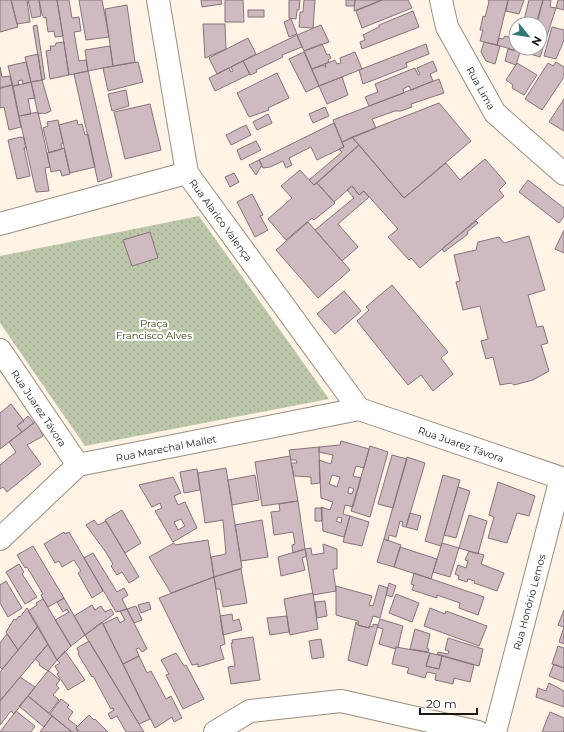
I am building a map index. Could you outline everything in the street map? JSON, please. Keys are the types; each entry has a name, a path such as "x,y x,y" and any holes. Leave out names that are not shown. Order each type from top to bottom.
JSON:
{"street":[{"name":"Rua Alarico Valença","path":"158,0 187,173 359,409"},
{"name":"Rua Lima","path":"442,0 446,27 495,113 564,174"},
{"path":"0,224 187,173"},
{"name":"Rua Juarez Távora","path":"0,350 78,466"},
{"name":"Rua Marechal Mallet","path":"78,466 359,409"},
{"name":"Rua Juarez Távora","path":"359,409 563,477"},
{"path":"0,539 78,466"},
{"name":"Rua Honório Lemos","path":"495,732 563,477"},
{"path":"215,732 250,711 341,701 478,732"}],"green space":[{"name":"Praça Francisco Alves","path":"199,216 329,399 85,446 0,323 0,256"}],"building":[{"path":"0,0 11,0 18,27 0,32"},
{"path":"11,0 27,0 30,22 17,24"},
{"path":"28,0 39,0 41,16 32,18"},
{"path":"39,0 57,0 63,36 55,37 54,31 48,32 46,17 44,18 42,14"},
{"path":"57,0 69,0 72,18 79,17 81,31 74,32 79,61 86,60 88,71 69,75"},
{"path":"79,0 102,0 109,37 86,40"},
{"path":"201,0 221,0 222,4 202,7"},
{"path":"225,0 243,0 244,22 225,22"},
{"path":"289,0 300,0 296,19 289,18"},
{"path":"304,0 315,0 313,28 299,27 300,12 303,12"},
{"path":"346,0 355,0 354,6 346,6"},
{"path":"355,0 382,0 354,11"},
{"path":"382,0 408,0 412,8 362,28 356,11"},
{"path":"488,0 508,0 497,45 480,41 483,30 480,30 483,16 485,17 489,2"},
{"path":"508,0 524,0 519,14 506,11"},
{"path":"529,0 543,0 538,16 525,16"},
{"path":"543,0 551,0 550,7 556,8 548,32 548,16 539,16"},
{"path":"558,0 564,0 564,10 556,8"},
{"path":"127,5 135,62 113,66 105,9"},
{"path":"248,10 264,10 264,17 248,17"},
{"path":"413,11 419,27 362,49 360,42 365,40 363,35 379,27 379,25"},
{"path":"291,19 297,34 289,37 284,22"},
{"path":"203,24 225,24 226,49 205,58"},
{"path":"37,25 45,79 42,80 33,26"},
{"path":"321,25 329,42 304,51 297,35"},
{"path":"552,27 564,30 564,40 556,59 544,56 548,56 548,42"},
{"path":"297,35 302,47 282,55 283,57 256,70 257,72 250,75 243,61"},
{"path":"505,36 508,37 508,48 497,45 499,38 503,39"},
{"path":"248,38 256,54 217,74 209,58"},
{"path":"64,42 69,75 50,79 46,51 51,50 50,46 55,46 56,43"},
{"path":"484,42 500,46 495,64 486,61 481,52"},
{"path":"322,44 327,55 329,54 331,58 328,60 329,62 312,69 304,51"},
{"path":"426,44 429,54 406,63 407,67 363,84 359,70"},
{"path":"110,46 113,66 88,71 85,50"},
{"path":"508,49 508,56 519,56 516,65 505,61"},
{"path":"304,52 319,86 306,92 289,59"},
{"path":"355,52 362,69 319,86 312,69 324,65 326,67 325,64 335,60 337,64 341,63 340,58"},
{"path":"38,54 42,80 31,82 25,57"},
{"path":"243,61 250,74 215,91 209,78 229,68 231,72 233,71 231,67"},
{"path":"433,61 437,71 430,74 433,81 411,90 409,86 403,89 404,93 369,106 365,97 378,92 375,84 415,68 418,75 420,74 417,68"},
{"path":"26,62 31,82 23,84 22,80 18,81 19,85 13,86 8,66"},
{"path":"138,62 143,82 108,91 103,68"},
{"path":"556,62 564,67 564,77 542,110 525,99 548,63 553,66"},
{"path":"517,63 537,75 524,95 512,88 513,85 506,80"},
{"path":"0,67 2,77 10,76 12,85 0,88"},
{"path":"88,71 112,177 98,182 74,74"},
{"path":"277,73 289,98 268,108 269,110 249,117 237,93"},
{"path":"342,77 348,95 327,104 319,86"},
{"path":"439,79 444,93 411,104 412,107 401,111 395,111 372,119 376,128 342,142 333,120"},
{"path":"42,80 51,111 44,114 38,114 31,82"},
{"path":"31,82 35,98 28,99 31,114 19,116 13,86"},
{"path":"12,85 21,127 9,130 4,107 0,108 0,88"},
{"path":"126,90 129,106 112,111 108,94"},
{"path":"564,99 564,131 549,122"},
{"path":"439,103 471,141 404,198 352,137"},
{"path":"150,104 161,150 125,159 114,112"},
{"path":"325,107 329,116 313,123 309,114"},
{"path":"38,112 50,167 45,168 49,191 36,192 19,116"},
{"path":"268,114 272,123 257,130 253,122"},
{"path":"58,120 63,143 61,144 62,149 49,153 43,128 48,126 47,122"},
{"path":"77,120 78,125 82,124 85,135 88,134 95,167 70,173 59,125"},
{"path":"334,123 344,147 317,160 311,147 289,158 292,165 286,168 283,161 270,167 263,168 259,160"},
{"path":"246,125 251,135 231,145 226,135"},
{"path":"21,137 24,138 26,148 24,148 30,176 17,179 8,140"},
{"path":"352,137 359,145 314,185 309,180 342,152 339,149 344,147 342,142"},
{"path":"256,141 261,150 241,160 237,150"},
{"path":"359,145 404,198 446,163 460,180 485,159 506,183 499,190 504,196 420,268 411,258 409,260 388,237 398,229 364,191 359,195 352,186 334,202 317,183"},
{"path":"64,148 70,174 62,176 60,170 51,172 47,153"},
{"path":"259,160 262,165 256,175 249,165"},
{"path":"300,170 314,185 317,183 335,203 314,220 312,218 286,240 268,219 292,198 281,186"},
{"path":"234,173 239,182 230,187 225,177"},
{"path":"528,180 564,208 564,216 559,223 519,192"},
{"path":"352,186 359,195 364,191 369,197 338,224 358,247 342,261 315,230 354,198 347,190"},
{"path":"252,194 263,215 260,216 268,230 255,237 237,202"},
{"path":"476,221 478,223 467,232 468,234 444,252 442,249"},
{"path":"308,222 350,270 318,298 276,250"},
{"path":"564,230 564,253 555,249"},
{"path":"150,232 158,258 132,266 123,240"},
{"path":"529,236 545,290 528,295 537,327 543,326 548,343 541,345 549,371 533,380 514,385 511,383 500,385 493,357 486,359 481,341 488,339 480,306 463,310 456,282 460,281 454,255 476,250 478,242 499,237 504,243"},
{"path":"392,285 448,352 441,358 453,374 433,391 421,375 408,385 357,321 369,310 366,307"},
{"path":"344,291 361,311 335,334 317,314"},
{"path":"11,404 24,421 17,426 22,432 0,449 0,413"},
{"path":"28,416 34,423 22,432 17,426"},
{"path":"36,421 43,436 27,445 41,464 7,492 3,487 0,489 0,465 16,452 9,442"},
{"path":"341,441 369,449 364,468 356,466 353,476 361,478 353,507 345,505 343,514 350,516 344,537 323,531 321,507 330,510 333,502 321,498 319,460 331,464 333,455 319,452 319,447 340,445","holes":["332,475 340,477 337,487 329,484","349,487 354,489 352,494 348,493","338,517 342,518 341,523 336,521"]},
{"path":"370,446 388,452 370,517 351,511"},
{"path":"319,447 320,483 311,484 311,477 294,476 291,463 297,463 296,460 291,460 289,450"},
{"path":"392,455 407,459 393,508 378,504"},
{"path":"290,456 298,501 262,506 255,462"},
{"path":"407,457 425,463 406,527 402,526 403,522 400,521 396,537 389,535 388,541 384,539"},
{"path":"226,468 242,568 214,577 211,557 226,554 223,520 205,523 198,473"},
{"path":"197,469 200,490 184,493 180,472"},
{"path":"255,475 259,500 232,505 228,480"},
{"path":"443,475 460,480 441,546 425,541"},
{"path":"173,477 181,493 174,496 178,505 185,502 197,528 173,542 155,511 162,508 160,503 152,507 139,485","holes":["181,519 185,526 178,530 174,522"]},
{"path":"498,482 535,496 529,516 517,513 507,543 488,538 494,517 489,515"},
{"path":"458,487 470,491 456,538 444,535"},
{"path":"298,501 305,549 293,553 292,545 295,544 293,532 274,535 271,512 280,511 279,504"},
{"path":"315,508 322,508 322,521 315,521"},
{"path":"122,510 141,543 125,553 105,520"},
{"path":"410,513 421,516 417,530 406,527"},
{"path":"469,515 487,521 478,554 459,548"},
{"path":"350,516 369,522 362,546 343,542"},
{"path":"94,520 98,525 106,521 139,577 129,583 122,572 117,575 111,566 113,564 105,551 86,525"},
{"path":"262,520 268,557 241,561 235,525"},
{"path":"64,532 65,534 69,532 103,591 92,598 78,573 81,571 74,560 62,567 59,561 55,563 44,544"},
{"path":"384,539 401,545 394,567 377,562"},
{"path":"208,540 214,577 171,593 149,557 174,543 175,545"},
{"path":"442,543 459,548 450,577 433,572"},
{"path":"323,544 337,549 337,569 333,569 336,591 313,595 305,549 311,548 312,555 324,553"},
{"path":"33,546 64,598 48,607 41,595 43,594 27,567 25,568 17,555"},
{"path":"400,547 437,559 431,579 394,567"},
{"path":"305,549 307,556 302,558 305,570 281,576 278,557"},
{"path":"469,551 484,555 481,564 504,573 497,591 474,583 475,581 468,579 467,582 458,579 459,576 455,574 458,565 466,568 468,561 465,560"},
{"path":"93,553 117,592 124,588 128,595 122,599 127,609 116,612 84,558"},
{"path":"19,564 24,572 22,574 37,597 25,604 6,572"},
{"path":"241,569 247,603 223,607 220,589 216,589 214,577"},
{"path":"414,573 484,597 478,615 459,608 460,603 437,595 437,598 412,590 414,585 411,584"},
{"path":"214,577 225,644 220,646 224,659 198,667 198,664 192,665 159,598"},
{"path":"6,581 22,608 8,617 0,603 0,585"},
{"path":"389,583 396,586 392,597 386,595"},
{"path":"379,585 388,588 380,618 373,616 369,628 358,625 358,621 336,615 336,586 372,596 369,605 373,606"},
{"path":"313,593 318,629 290,635 284,599"},
{"path":"396,594 419,603 412,622 389,613"},
{"path":"64,598 85,635 71,646 55,620 69,612 67,609 63,612 57,602"},
{"path":"43,599 71,646 57,660 28,611 37,605 36,603"},
{"path":"325,601 327,616 317,618 315,602"},
{"path":"149,602 151,609 141,613 138,605"},
{"path":"92,605 95,610 101,606 105,612 111,609 114,614 85,635 74,616"},
{"path":"136,606 142,620 134,623 127,609"},
{"path":"27,608 38,626 18,650 6,632 14,619 16,620 19,616 20,617"},
{"path":"430,608 445,614 446,611 487,626 479,646 424,626"},
{"path":"127,609 147,649 142,652 139,648 136,649 139,656 123,664 103,624 117,617 120,623 125,620 120,611"},
{"path":"564,610 564,627 558,625"},
{"path":"232,614 233,621 239,619 242,630 223,635 220,616"},
{"path":"287,616 289,632 270,635 267,618"},
{"path":"380,619 403,626 398,647 396,647 396,649 379,644 383,629 377,627"},
{"path":"102,622 150,719 139,724 85,635"},
{"path":"356,622 358,625 369,628 369,626 373,627 373,624 378,625 367,666 348,660"},
{"path":"38,626 48,644 0,701 0,672"},
{"path":"564,627 564,644 559,642"},
{"path":"415,629 430,634 427,648 429,649 428,652 410,649"},
{"path":"7,634 18,650 2,669 0,667 0,643"},
{"path":"253,637 260,680 231,684 228,667 235,666 231,643 233,643 232,640"},
{"path":"448,638 483,649 479,666 437,654 438,652 448,654 449,651 445,650"},
{"path":"321,639 324,657 312,659 309,641"},
{"path":"89,641 144,732 126,732 117,716 111,719 108,714 114,710 113,708 111,709 93,676 92,677 78,654 77,648"},
{"path":"48,644 57,660 48,671 39,665 40,663 35,659"},
{"path":"558,646 564,648 564,668 552,664"},
{"path":"396,647 430,653 426,666 439,669 442,656 474,665 470,682 454,678 453,684 435,680 436,674 427,672 425,678 407,673 409,668 392,664"},
{"path":"65,651 85,680 68,690 57,674 59,673 55,666 60,663 57,660"},
{"path":"176,653 184,666 186,665 204,699 183,709 166,675 169,674 161,660"},
{"path":"430,653 442,656 439,669 426,666"},
{"path":"139,656 147,673 151,671 166,699 171,696 182,718 174,722 172,717 155,728 123,664"},
{"path":"554,664 564,668 564,682 549,676"},
{"path":"49,671 60,680 56,685 59,688 53,695 59,700 49,713 28,696"},
{"path":"20,677 35,687 14,714 11,711 0,725 0,701"},
{"path":"549,683 564,691 564,707 536,697 538,688 546,691"},
{"path":"28,696 52,716 44,727 19,706"},
{"path":"61,699 69,705 67,707 73,712 68,719 77,726 76,728 78,732 72,732 50,714"},
{"path":"16,711 35,726 31,732 0,732"},
{"path":"550,712 564,718 564,732 542,732"},
{"path":"89,715 108,732 80,732 76,728"},
{"path":"52,716 72,732 40,732"}]}
